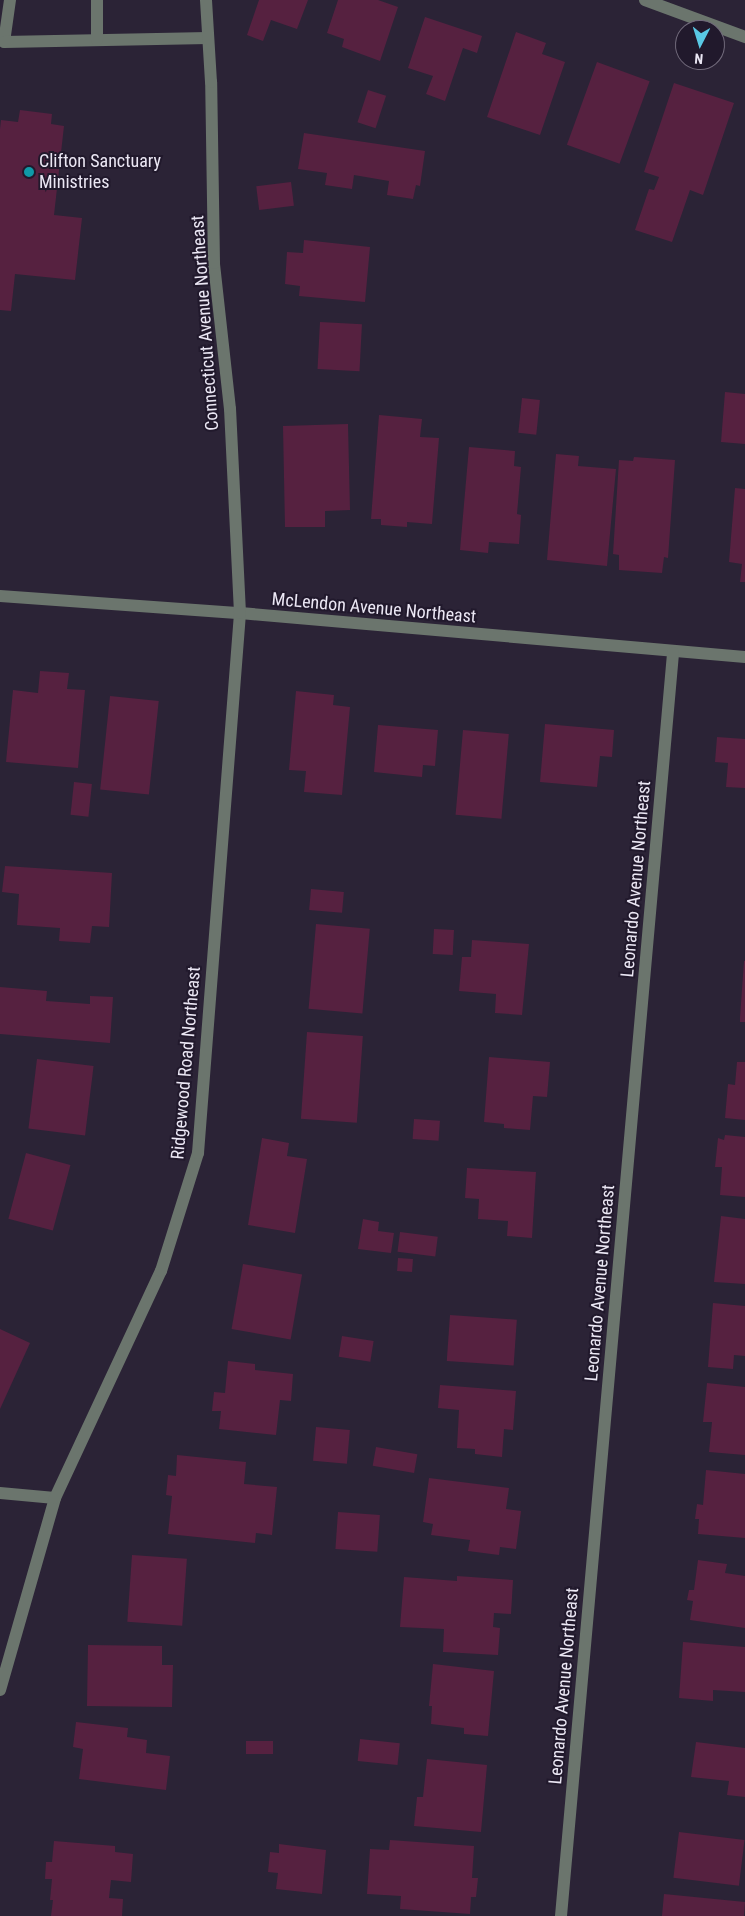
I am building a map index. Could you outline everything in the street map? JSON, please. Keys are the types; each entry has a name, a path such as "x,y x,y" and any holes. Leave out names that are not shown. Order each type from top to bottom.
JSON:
{"street":[{"path":"10,0 4,42 208,38"},
{"path":"97,0 97,40"},
{"name":"Connecticut Avenue Northeast","path":"206,0 211,82 214,263 230,409 240,613"},
{"path":"645,0 745,37"},
{"name":"McLendon Avenue Northeast","path":"0,596 240,613 673,653 745,657"},
{"name":"Ridgewood Road Northeast","path":"0,1690 55,1498 162,1271 198,1153 240,613"},
{"name":"Leonardo Avenue Northeast","path":"561,1916 673,653"},
{"path":"0,1493 55,1498"}],"building":[{"path":"259,0 308,0 297,29 271,20 263,41 247,35"},
{"path":"338,0 378,0 398,7 380,61 342,47 344,39 327,33"},
{"path":"425,17 482,36 477,53 463,48 445,101 426,94 433,76 408,68"},
{"path":"516,32 546,43 542,54 565,62 540,135 487,117"},
{"path":"597,62 650,81 620,164 567,145"},
{"path":"674,83 734,103 703,195 690,190 672,242 635,230 649,189 654,190 659,177 644,172"},
{"path":"368,90 386,96 376,128 357,122"},
{"name":"Clifton Sanctuary Ministries","path":"20,110 52,114 51,124 64,126 54,215 82,218 75,280 15,274 11,311 0,310 0,129 1,120 18,122"},
{"path":"304,133 425,151 420,186 416,185 413,199 387,195 389,181 354,175 352,189 325,185 327,173 298,169"},
{"path":"291,182 294,206 259,210 256,186"},
{"path":"304,240 370,247 365,302 299,296 300,286 285,284 287,252 303,253"},
{"path":"320,322 362,324 359,371 318,369"},
{"path":"725,392 745,394 745,444 721,442"},
{"path":"522,398 540,400 536,435 518,433"},
{"path":"379,415 422,419 420,437 439,438 432,524 407,522 407,527 381,525 381,519 371,519"},
{"path":"348,424 350,510 325,511 325,527 285,527 283,426"},
{"path":"469,447 515,451 514,466 521,467 517,514 521,515 519,544 489,542 488,553 460,550"},
{"path":"556,454 579,456 578,466 616,469 607,566 547,560"},
{"path":"634,457 675,460 668,558 664,557 662,573 619,570 619,555 613,554 619,460 633,461"},
{"path":"735,488 745,489 745,582 740,582 742,564 729,562"},
{"path":"40,671 69,673 67,689 85,690 78,768 6,762 13,690 38,693"},
{"path":"296,691 334,695 333,705 350,707 342,795 304,792 306,771 289,770"},
{"path":"110,696 159,701 149,795 100,789"},
{"path":"545,724 614,730 612,757 600,756 597,787 540,782"},
{"path":"378,725 438,730 435,766 423,765 422,777 374,772"},
{"path":"463,730 509,734 501,819 456,815"},
{"path":"717,737 745,739 745,788 726,787 728,763 715,762"},
{"path":"74,782 92,784 88,817 71,815"},
{"path":"5,866 112,873 109,927 92,926 90,943 59,941 60,928 17,925 19,894 2,892"},
{"path":"311,889 344,892 342,913 309,910"},
{"path":"316,924 370,929 362,1013 309,1009"},
{"path":"434,929 454,930 453,955 433,954"},
{"path":"472,940 529,944 522,1015 495,1013 496,994 459,991 462,957 471,957"},
{"path":"744,961 745,1022 740,1022 740,1018"},
{"path":"0,987 47,991 46,1001 90,1004 90,996 113,997 110,1043 0,1034"},
{"path":"307,1032 363,1036 357,1123 301,1119"},
{"path":"489,1057 550,1062 547,1097 533,1096 530,1130 504,1128 504,1124 484,1122"},
{"path":"37,1059 94,1066 85,1135 28,1128"},
{"path":"737,1062 745,1062 745,1120 725,1118 728,1084 735,1085"},
{"path":"414,1119 440,1121 439,1141 413,1139"},
{"path":"725,1135 745,1137 745,1197 720,1195 722,1167 715,1167 718,1138 724,1140"},
{"path":"262,1138 289,1143 287,1156 307,1159 295,1233 248,1225"},
{"path":"26,1153 70,1165 53,1231 8,1219"},
{"path":"467,1168 536,1172 532,1238 507,1236 508,1221 478,1219 479,1199 465,1198"},
{"path":"721,1216 745,1219 745,1284 714,1282"},
{"path":"363,1219 379,1222 378,1231 394,1233 391,1253 358,1249"},
{"path":"400,1232 438,1237 435,1256 398,1252"},
{"path":"398,1258 413,1259 412,1272 397,1271"},
{"path":"243,1264 302,1274 291,1339 232,1329"},
{"path":"713,1303 745,1306 745,1356 734,1355 733,1369 708,1367"},
{"path":"450,1315 517,1320 514,1366 447,1361"},
{"path":"0,1329 30,1343 0,1409"},
{"path":"342,1336 374,1341 370,1362 339,1357"},
{"path":"228,1361 255,1364 255,1370 293,1374 291,1401 280,1400 276,1435 219,1429 221,1411 212,1411 214,1392 225,1393"},
{"path":"707,1383 745,1387 745,1455 709,1452 712,1422 703,1422"},
{"path":"440,1385 516,1391 513,1430 504,1429 502,1457 475,1454 475,1449 457,1448 459,1410 438,1408"},
{"path":"316,1427 350,1430 347,1464 313,1461"},
{"path":"376,1447 417,1454 414,1473 373,1466"},
{"path":"177,1455 246,1462 244,1484 277,1487 272,1535 256,1533 255,1543 168,1534 172,1496 166,1495 168,1475 176,1476"},
{"path":"706,1470 745,1474 745,1538 698,1534 699,1519 695,1519 697,1504 703,1505"},
{"path":"429,1478 509,1488 506,1509 521,1511 516,1549 500,1547 499,1555 468,1551 470,1540 431,1535 433,1524 423,1522"},
{"path":"338,1512 380,1515 377,1552 335,1549"},
{"path":"132,1555 187,1559 182,1626 127,1622"},
{"path":"698,1560 727,1564 725,1573 745,1576 745,1628 690,1620 693,1601 687,1600 689,1590 694,1590"},
{"path":"457,1576 513,1580 511,1614 494,1613 493,1627 500,1628 498,1655 443,1652 444,1629 400,1627 404,1577 457,1581"},
{"path":"683,1642 745,1647 745,1692 713,1690 713,1701 679,1698"},
{"path":"88,1645 162,1646 162,1665 173,1665 172,1707 87,1706"},
{"path":"433,1664 494,1671 488,1736 464,1734 464,1728 431,1724 432,1706 429,1706"},
{"path":"76,1722 128,1728 127,1737 147,1740 146,1753 170,1756 166,1790 79,1779 83,1749 73,1747"},
{"path":"360,1739 400,1743 397,1765 358,1761"},
{"path":"246,1741 273,1741 273,1754 246,1754"},
{"path":"696,1742 745,1748 745,1797 727,1795 729,1781 691,1777"},
{"path":"427,1759 487,1765 481,1832 414,1826 417,1797 423,1797"},
{"path":"679,1832 745,1840 739,1886 673,1878"},
{"path":"390,1840 474,1846 472,1878 478,1878 476,1897 471,1897 470,1914 400,1909 401,1896 367,1894 370,1849 389,1850"},
{"path":"54,1841 115,1846 115,1852 133,1854 131,1882 111,1880 109,1898 123,1899 122,1916 51,1916 53,1900 50,1900 52,1879 45,1879 46,1862 52,1862"},
{"path":"279,1844 326,1850 322,1894 276,1889 278,1873 268,1872 270,1852 279,1853"},
{"path":"664,1894 745,1902 744,1916 662,1916"}],"place":[{"name":"Clifton Sanctuary Ministries","path":"29,172"}]}
